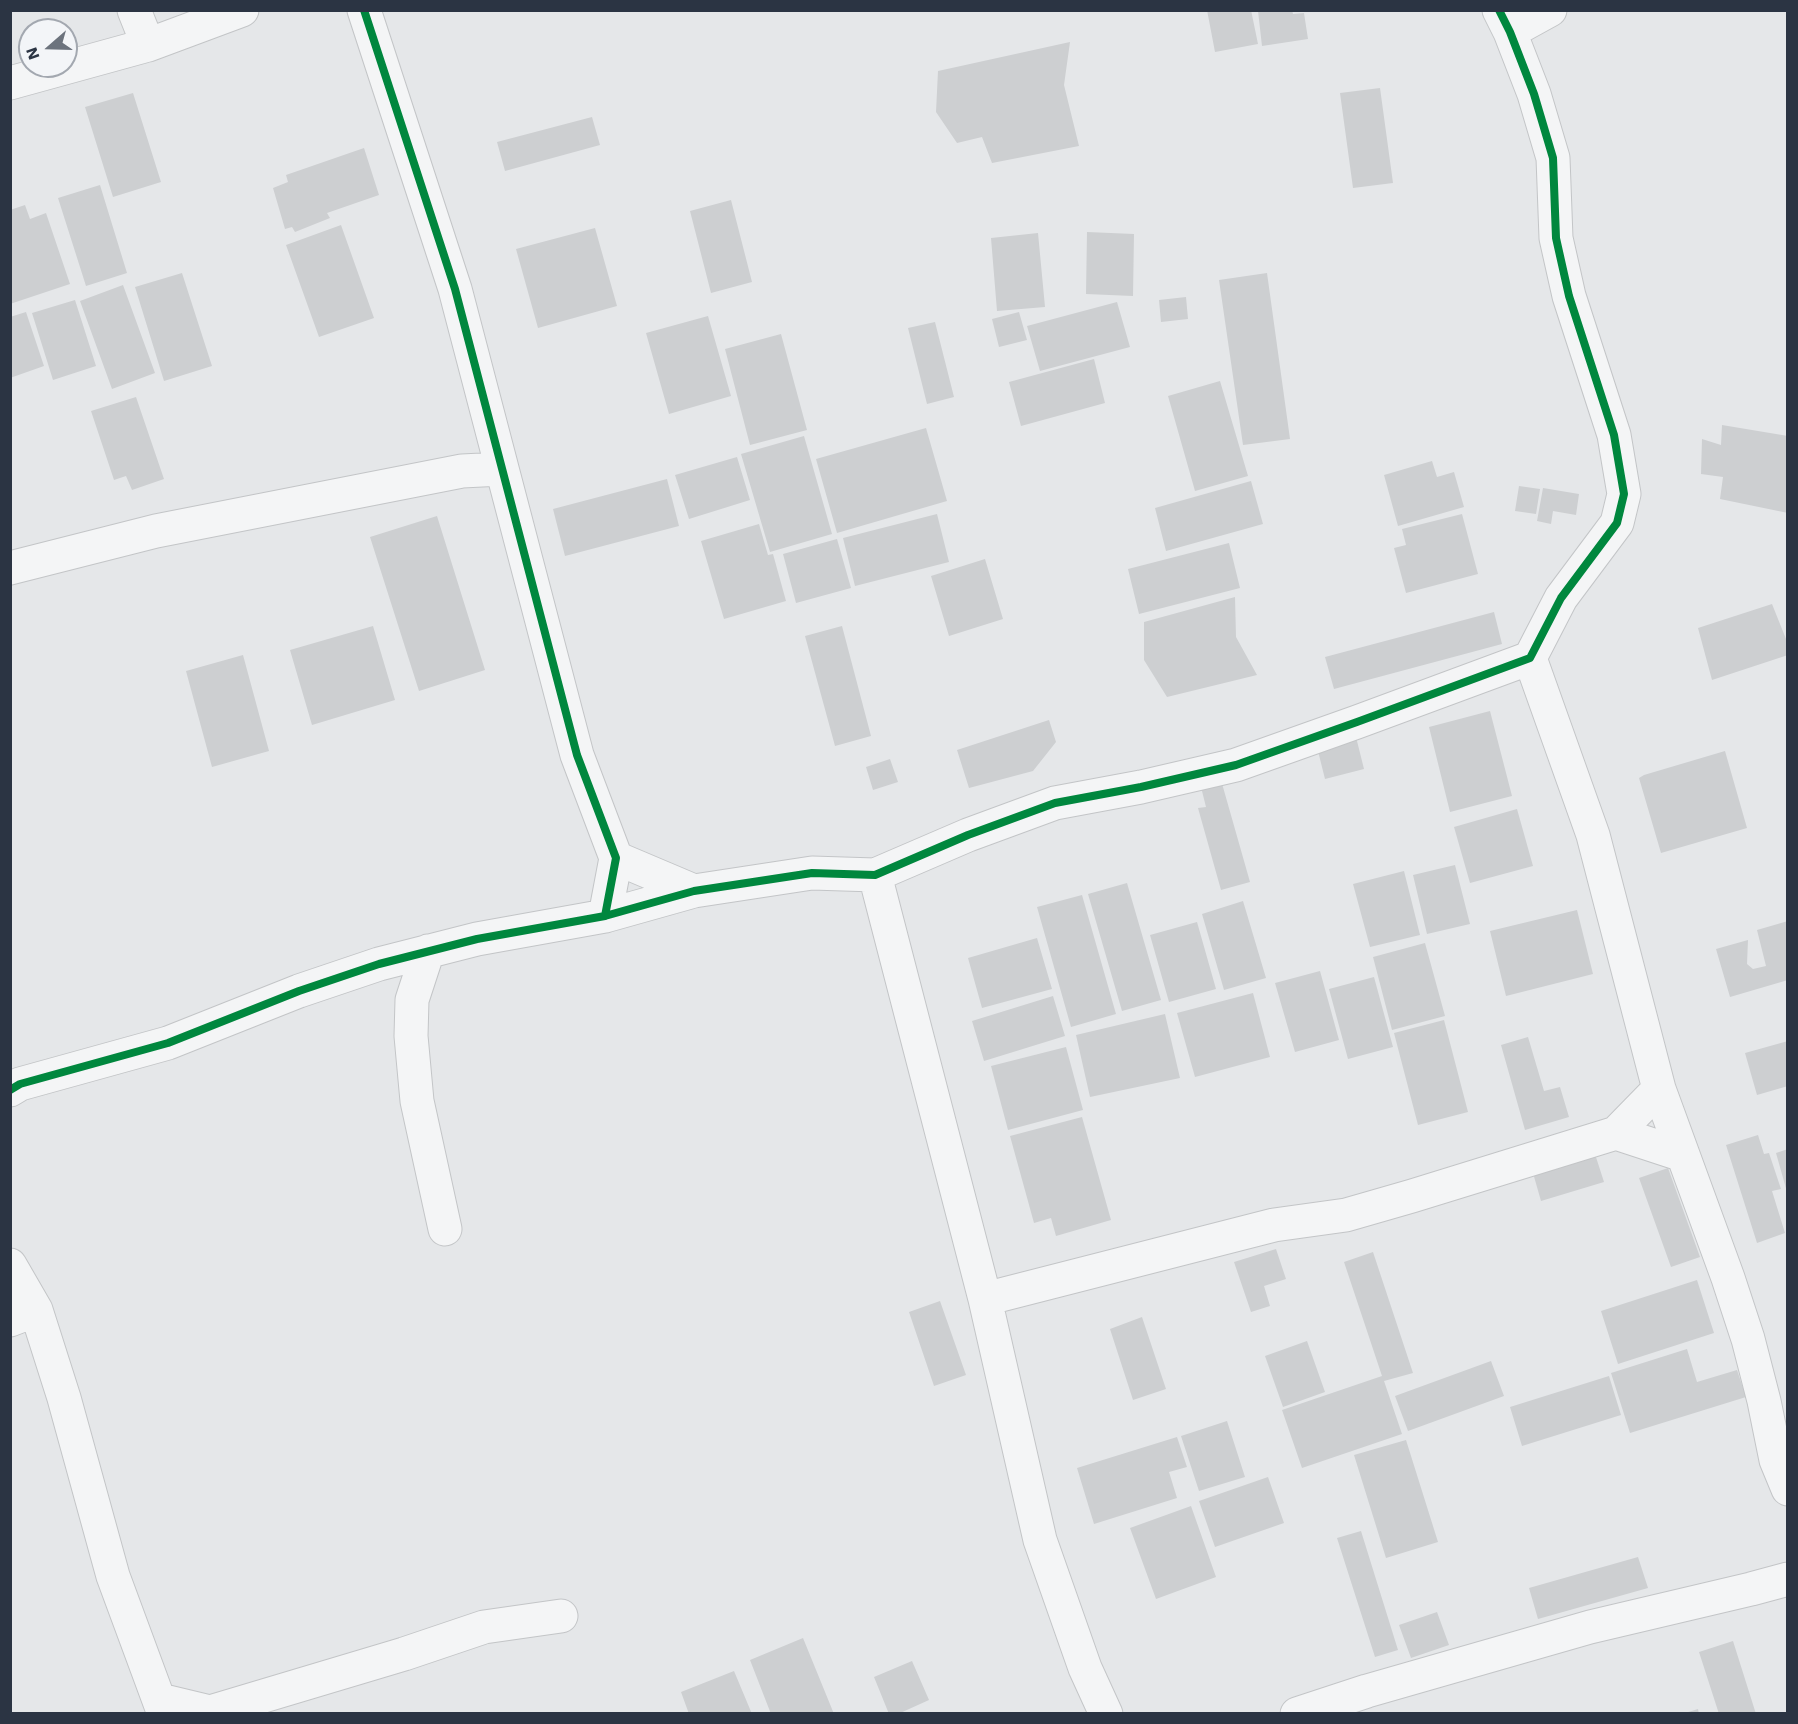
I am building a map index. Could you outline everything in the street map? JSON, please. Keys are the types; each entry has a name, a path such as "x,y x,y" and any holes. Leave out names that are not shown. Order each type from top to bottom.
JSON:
{"street":[{"path":"134,10 148,45"},
{"path":"10,83 148,45 242,10"},
{"path":"364,10 455,289 577,755 616,858 605,916"},
{"path":"10,1090 20,1084 168,1043 299,991 379,964 428,951 477,939 605,916 694,891 812,873 875,875 968,834 1055,803 1141,787 1236,765 1530,658 1561,598 1617,523 1624,494 1614,435 1569,296 1556,238 1553,158 1534,94 1504,21 1550,10"},
{"path":"10,568 156,531 462,471 502,469"},
{"path":"1530,658 1593,835 1659,1089 1745,1329 1764,1401 1776,1460 1788,1489"},
{"path":"616,858 694,891"},
{"path":"875,875 985,1299 1040,1540 1085,1668 1106,1713"},
{"path":"428,951 412,1000 411,1036 417,1101 445,1228"},
{"path":"379,964 412,1000"},
{"path":"985,1299 1274,1225 1346,1215 1412,1196 1616,1132 1659,1089"},
{"path":"1616,1132 1683,1155"},
{"path":"10,1265 23,1315 64,1398 113,1576 162,1707 210,1713 404,1654 484,1627 561,1616"},
{"path":"1297,1713 1590,1627 1788,1579"}],"building":[{"path":"1207,10 1251,10 1258,44 1215,52"},
{"path":"1292,10 1293,14 1304,13 1308,39 1262,46 1258,11"},
{"path":"1070,42 1064,85 1079,146 992,163 982,137 957,143 936,112 938,71"},
{"path":"1380,88 1393,183 1353,188 1340,93"},
{"path":"133,93 161,182 113,197 85,107"},
{"path":"592,117 600,145 505,171 497,142"},
{"path":"364,148 379,195 327,213 330,218 295,232 292,227 285,229 273,188 288,182 286,175"},
{"path":"100,185 127,273 86,286 58,198"},
{"path":"731,200 752,282 711,293 690,211"},
{"path":"25,205 30,219 46,213 70,284 10,304 10,210"},
{"path":"341,225 374,318 319,337 286,245"},
{"path":"595,228 617,306 538,328 516,249"},
{"path":"1087,232 1134,234 1133,296 1086,294"},
{"path":"1038,233 1045,307 997,311 991,238"},
{"path":"182,273 212,366 164,381 135,287"},
{"path":"1267,273 1290,439 1243,445 1219,280"},
{"path":"123,285 155,373 112,389 80,301"},
{"path":"1186,297 1188,319 1161,322 1159,300"},
{"path":"75,300 96,366 53,380 32,313"},
{"path":"1117,302 1130,347 1040,371 1027,326"},
{"path":"26,312 44,366 10,378 10,317"},
{"path":"1019,312 1027,340 999,347 992,319"},
{"path":"708,316 731,396 669,414 646,333"},
{"path":"935,322 954,397 927,404 908,328"},
{"path":"781,334 807,430 750,445 725,349"},
{"path":"1094,359 1105,403 1021,426 1009,382"},
{"path":"1220,381 1248,476 1195,491 1168,396"},
{"path":"136,397 164,479 132,490 126,476 114,480 91,411"},
{"path":"1722,425 1788,436 1788,513 1720,499 1723,477 1701,474 1702,439 1721,445"},
{"path":"926,428 947,501 837,533 816,459"},
{"path":"804,436 832,534 770,552 741,454"},
{"path":"737,457 750,500 689,519 675,475"},
{"path":"1432,461 1437,477 1454,472 1464,507 1398,526 1384,475"},
{"path":"667,479 679,526 565,556 553,509"},
{"path":"1251,481 1263,524 1166,551 1155,508"},
{"path":"1519,486 1540,489 1536,514 1515,511"},
{"path":"1543,488 1579,494 1576,515 1553,511 1551,524 1537,521"},
{"path":"937,514 949,562 855,586 843,538"},
{"path":"1462,514 1478,574 1406,593 1394,548 1406,545 1402,529"},
{"path":"437,516 485,670 419,691 370,537"},
{"path":"759,524 768,555 773,554 786,601 724,619 701,541"},
{"path":"837,539 851,588 796,603 783,554"},
{"path":"1229,543 1240,588 1139,614 1128,569"},
{"path":"985,559 1003,619 949,636 931,576"},
{"path":"1235,597 1236,637 1257,675 1167,697 1144,660 1144,622"},
{"path":"1772,604 1788,644 1788,655 1712,680 1698,628"},
{"path":"1494,612 1502,644 1334,689 1325,657"},
{"path":"373,626 395,700 312,725 290,650"},
{"path":"842,626 871,736 835,746 805,636"},
{"path":"243,655 269,751 212,767 186,671"},
{"path":"1490,711 1512,796 1450,812 1429,727"},
{"path":"1049,720 1056,742 1033,771 969,788 957,750"},
{"path":"1356,737 1364,769 1325,779 1317,747"},
{"path":"1725,751 1747,828 1661,853 1639,778"},
{"path":"890,759 898,782 873,790 866,767"},
{"path":"1219,773 1250,882 1221,890 1198,808 1206,807 1199,779"},
{"path":"1517,809 1533,866 1470,883 1454,827"},
{"path":"1455,865 1470,924 1427,934 1413,875"},
{"path":"1404,871 1420,935 1370,947 1353,884"},
{"path":"1127,883 1161,1000 1122,1011 1088,894"},
{"path":"1082,895 1116,1014 1071,1027 1037,907"},
{"path":"1243,901 1266,978 1224,990 1202,914"},
{"path":"1577,910 1593,974 1506,996 1490,931"},
{"path":"1788,921 1788,980 1730,997 1716,949 1748,940 1747,964 1753,969 1766,966 1757,930"},
{"path":"1197,922 1216,989 1169,1002 1150,935"},
{"path":"1037,938 1052,989 982,1008 968,958"},
{"path":"1425,943 1445,1016 1392,1030 1373,957"},
{"path":"1320,971 1339,1040 1295,1052 1275,983"},
{"path":"1374,977 1393,1047 1348,1059 1329,989"},
{"path":"1253,993 1270,1057 1195,1077 1177,1013"},
{"path":"1053,996 1065,1036 984,1061 972,1021"},
{"path":"1165,1014 1180,1078 1090,1097 1076,1035"},
{"path":"1444,1020 1468,1112 1418,1125 1394,1033"},
{"path":"1528,1037 1544,1091 1560,1087 1569,1117 1525,1130 1501,1045"},
{"path":"1788,1041 1788,1086 1757,1095 1745,1053"},
{"path":"1066,1047 1083,1110 1008,1130 991,1066"},
{"path":"1082,1117 1111,1220 1056,1236 1051,1218 1034,1223 1010,1136"},
{"path":"1758,1135 1764,1154 1769,1153 1781,1189 1772,1191 1785,1233 1757,1243 1726,1145"},
{"path":"1788,1149 1788,1192 1787,1192 1776,1153"},
{"path":"1595,1154 1604,1182 1541,1201 1533,1173"},
{"path":"1668,1168 1700,1257 1671,1267 1639,1178"},
{"path":"1276,1249 1286,1279 1264,1286 1270,1306 1251,1312 1234,1262"},
{"path":"1373,1252 1413,1373 1384,1381 1402,1434 1302,1468 1282,1410 1382,1376 1344,1262"},
{"path":"1697,1280 1714,1333 1618,1364 1601,1311"},
{"path":"940,1301 966,1375 934,1386 909,1312"},
{"path":"1142,1317 1166,1389 1133,1400 1110,1329"},
{"path":"1307,1341 1325,1392 1283,1407 1265,1356"},
{"path":"1687,1349 1697,1382 1737,1370 1746,1397 1630,1433 1611,1373"},
{"path":"1491,1361 1504,1396 1408,1431 1395,1396"},
{"path":"1609,1376 1621,1415 1522,1446 1510,1407"},
{"path":"1227,1421 1245,1477 1199,1491 1181,1436"},
{"path":"1177,1437 1187,1467 1169,1472 1177,1498 1094,1524 1077,1468"},
{"path":"1406,1440 1438,1542 1386,1558 1354,1455"},
{"path":"1268,1477 1284,1523 1215,1547 1199,1501"},
{"path":"1191,1506 1216,1577 1156,1599 1130,1528"},
{"path":"1361,1531 1398,1650 1375,1657 1337,1538"},
{"path":"1638,1557 1648,1588 1538,1619 1529,1588"},
{"path":"1437,1612 1449,1645 1411,1658 1399,1625"},
{"path":"803,1638 834,1714 771,1714 750,1660"},
{"path":"1733,1641 1756,1714 1719,1714 1699,1652"},
{"path":"912,1661 929,1700 898,1714 889,1714 874,1677"},
{"path":"734,1671 752,1714 689,1714 681,1692"},
{"path":"1698,1709 1699,1714 1685,1714 1685,1713"}],"cycle path":[{"path":"364,10 455,289 577,755 616,858 605,916"},
{"path":"10,1090 20,1084 168,1043 299,991 379,964 477,939 605,916 694,891 812,873 875,875 968,835 1055,803 1141,787 1236,765 1530,658 1561,598 1617,523 1624,494 1614,435 1569,296 1556,238 1553,158 1534,94 1499,10"}]}
